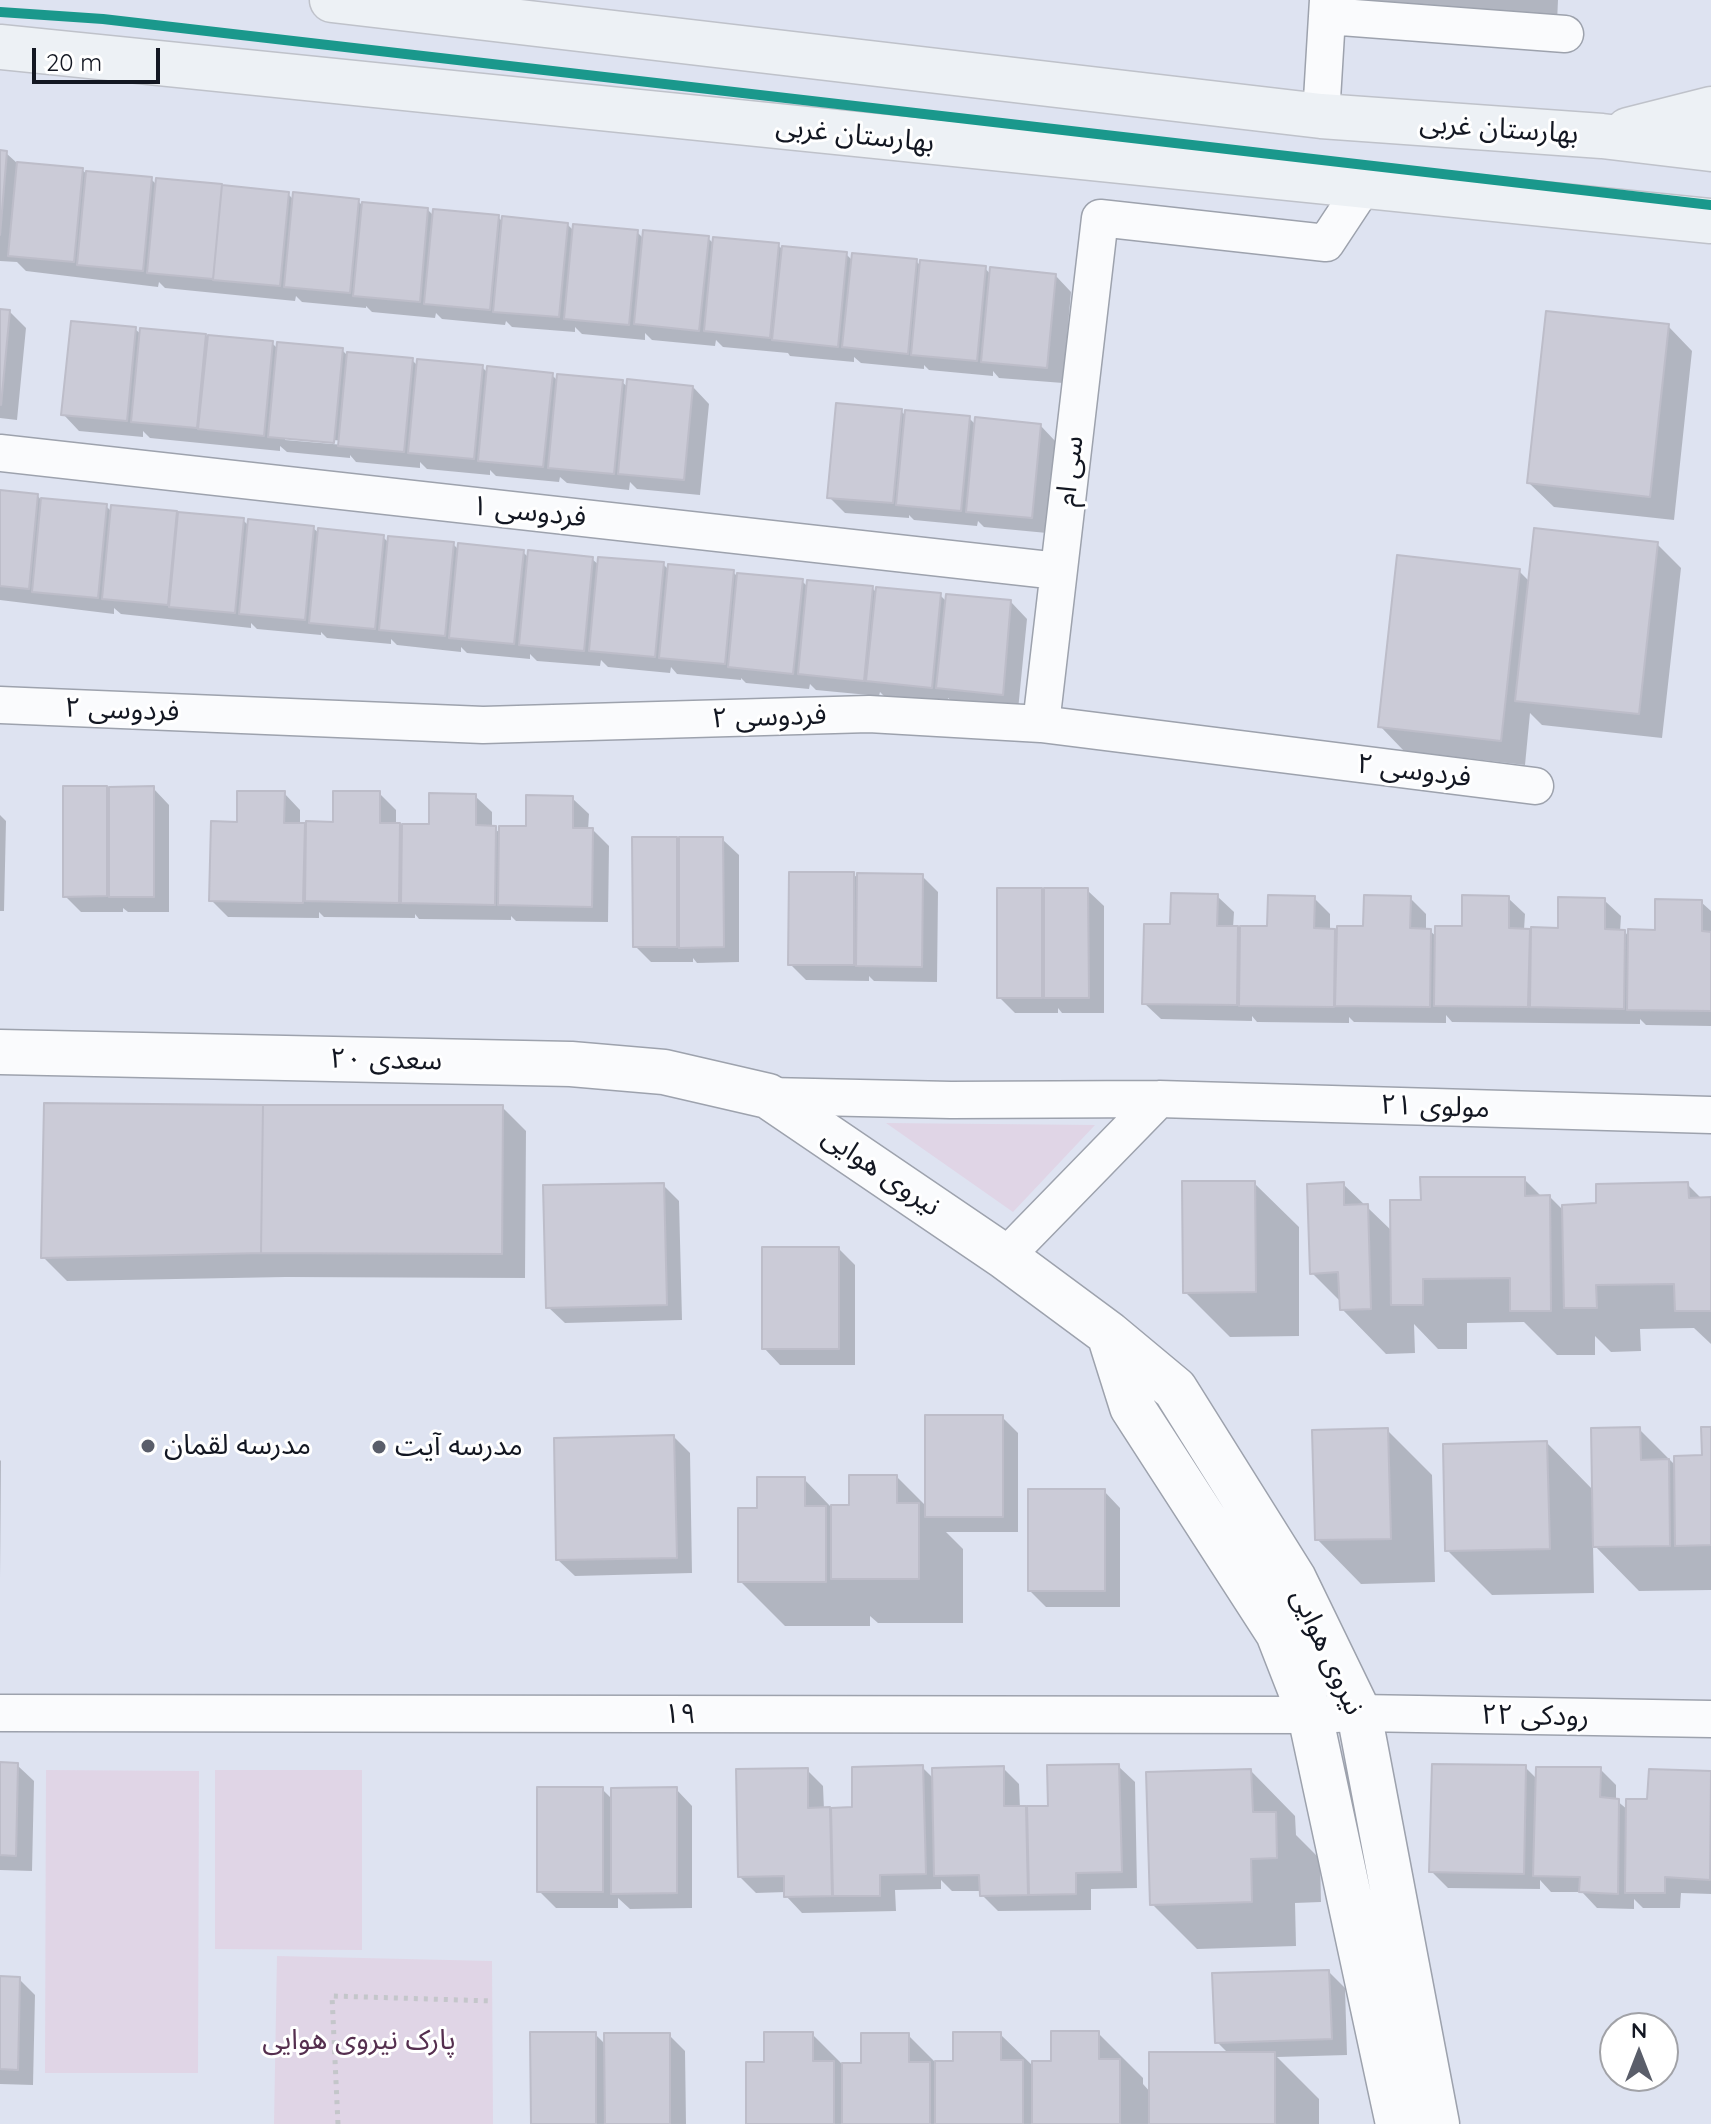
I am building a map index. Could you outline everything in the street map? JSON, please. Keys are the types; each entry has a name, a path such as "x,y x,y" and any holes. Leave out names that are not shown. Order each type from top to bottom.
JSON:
{"main road":[{"name":"بهارستان غربی","path":"332,0 398,4 1321,116 1602,136 1711,149"},
{"name":"بهارستان غربی","path":"0,47 1711,221"},
{"path":"1602,136 1711,109"}],"street":[{"path":"1321,116 1328,8 1565,34"},
{"name":"سی ام","path":"1041,724 1100,218 1326,243 1363,187"},
{"name":"فردوسی ۱","path":"0,453 1058,571"},
{"name":"فردوسی ۲","path":"0,705 483,725 869,714 1041,724 1535,786"},
{"name":"سعدی ۲۰","path":"0,1052 571,1064 664,1072 768,1096"},
{"name":"مولوی ۲۱","path":"768,1096 951,1100 1159,1099 1711,1115"},
{"name":"نیروی هوایی","path":"768,1096 1005,1257 1109,1334 1175,1389 1294,1579 1359,1713 1437,2124"},
{"path":"1005,1257 1159,1099"},
{"name":"نیروی هوایی","path":"1109,1334 1132,1407 1278,1633 1310,1715 1398,2124"},
{"name":"۱۹","path":"0,1713 1359,1713"},
{"name":"رودکی ۲۲","path":"1359,1713 1711,1719"}],"path":[{"path":"338,2124 332,1996 493,2001"}],"green space":[{"path":"886,1123 1095,1125 1013,1212"},
{"path":"46,1770 199,1771 198,2073 45,2073"},
{"path":"215,1770 362,1770 362,1950 215,1949"},
{"name":"پارک نیروی هوایی","path":"277,1956 492,1961 493,2124 274,2124"}],"building":[{"path":"0,150 7,151 0,235"},
{"path":"17,162 83,168 74,262 8,256"},
{"path":"86,171 152,177 143,271 77,265"},
{"path":"156,178 222,184 213,279 147,273"},
{"path":"222,185 289,192 280,286 213,280"},
{"path":"293,192 359,199 350,293 284,287"},
{"path":"362,202 428,208 420,302 353,296"},
{"path":"433,209 499,215 490,310 424,304"},
{"path":"502,216 568,223 559,317 493,312"},
{"path":"573,224 638,230 629,325 564,319"},
{"path":"643,230 709,236 699,331 634,324"},
{"path":"713,237 779,243 770,338 704,331"},
{"path":"782,246 847,252 838,347 772,340"},
{"path":"852,253 917,259 908,354 842,347"},
{"path":"920,260 986,266 977,361 911,355"},
{"path":"990,267 1056,274 1047,368 981,362"},
{"path":"0,309 10,310 1,405 0,404"},
{"path":"1546,311 1669,324 1650,497 1527,483"},
{"path":"71,321 136,327 127,421 61,415"},
{"path":"140,328 206,334 197,428 131,422"},
{"path":"208,335 273,341 264,436 198,429"},
{"path":"277,342 343,348 334,443 268,437"},
{"path":"347,352 413,358 404,452 338,446"},
{"path":"417,359 483,365 474,459 408,453"},
{"path":"487,366 553,373 543,467 478,461"},
{"path":"557,374 623,380 614,474 548,468"},
{"path":"627,379 693,386 684,480 618,474"},
{"path":"836,403 902,409 893,503 827,498"},
{"path":"905,410 970,416 961,511 896,505"},
{"path":"975,417 1041,424 1032,518 966,512"},
{"path":"0,490 38,494 29,589 0,586"},
{"path":"41,498 107,504 98,598 32,592"},
{"path":"111,505 177,511 168,605 102,599"},
{"path":"178,512 244,518 235,613 169,607"},
{"path":"248,519 314,526 305,620 239,614"},
{"path":"318,528 384,535 375,629 309,623"},
{"path":"1534,528 1658,542 1639,714 1515,701"},
{"path":"388,536 454,542 445,636 379,630"},
{"path":"458,543 524,550 514,644 449,638"},
{"path":"528,550 593,557 584,651 519,645"},
{"path":"1397,555 1520,569 1501,741 1378,727"},
{"path":"598,557 664,562 655,657 589,651"},
{"path":"668,564 734,570 725,664 659,658"},
{"path":"737,573 803,579 793,674 728,667"},
{"path":"807,580 873,586 864,681 798,674"},
{"path":"876,587 941,593 932,688 866,681"},
{"path":"946,594 1011,600 1003,695 936,688"},
{"path":"63,786 107,786 107,896 63,897"},
{"path":"154,786 154,897 109,897 109,787"},
{"path":"237,791 285,791 284,823 305,823 303,903 209,901 211,821 237,822"},
{"path":"333,791 380,791 380,823 400,823 399,903 305,901 306,821 333,822"},
{"path":"429,793 476,794 476,825 496,826 495,905 401,903 402,824 429,824"},
{"path":"526,795 573,796 573,828 593,828 592,907 498,905 499,826 526,826"},
{"path":"632,837 677,837 677,947 633,947"},
{"path":"679,837 723,837 724,947 679,948"},
{"path":"789,872 854,872 854,965 788,965"},
{"path":"857,873 923,874 922,967 856,966"},
{"path":"997,888 1042,888 1042,998 997,998"},
{"path":"1044,888 1088,888 1089,998 1044,998"},
{"path":"1171,893 1218,894 1217,926 1238,926 1237,1005 1142,1004 1144,924 1170,924"},
{"path":"1268,895 1315,896 1314,928 1335,929 1334,1007 1239,1006 1240,926 1267,926"},
{"path":"1364,895 1411,896 1410,928 1431,929 1430,1007 1335,1006 1337,926 1363,926"},
{"path":"1462,895 1509,896 1509,928 1530,929 1528,1007 1434,1006 1435,926 1462,926"},
{"path":"1558,897 1605,898 1605,929 1625,930 1624,1009 1530,1007 1531,927 1558,928"},
{"path":"1655,899 1702,900 1702,931 1711,932 1711,1011 1627,1010 1628,929 1655,930"},
{"path":"44,1103 263,1105 261,1253 41,1258"},
{"path":"263,1105 503,1105 502,1254 261,1253"},
{"path":"1420,1177 1525,1177 1525,1196 1550,1195 1551,1311 1510,1311 1510,1278 1423,1279 1423,1305 1391,1305 1390,1200 1421,1200"},
{"path":"1182,1181 1255,1181 1256,1292 1183,1293"},
{"path":"1344,1182 1344,1205 1368,1204 1371,1309 1340,1310 1338,1272 1310,1274 1307,1184"},
{"path":"1688,1182 1689,1198 1711,1197 1711,1311 1675,1311 1674,1284 1596,1285 1597,1308 1564,1308 1562,1205 1596,1203 1596,1184"},
{"path":"664,1183 667,1305 546,1308 543,1185"},
{"path":"762,1247 839,1247 839,1349 762,1349"},
{"path":"925,1415 1003,1415 1003,1517 925,1517"},
{"path":"1640,1427 1641,1460 1669,1459 1670,1546 1593,1547 1591,1428"},
{"path":"1701,1427 1711,1427 1711,1545 1675,1546 1674,1456 1702,1455"},
{"path":"1388,1428 1391,1539 1315,1540 1312,1430"},
{"path":"674,1435 677,1558 556,1560 554,1438"},
{"path":"1547,1441 1550,1549 1445,1551 1443,1444"},
{"path":"849,1475 897,1475 897,1503 919,1503 919,1579 831,1579 831,1505 849,1505"},
{"path":"757,1477 805,1477 805,1506 826,1506 826,1582 738,1582 738,1508 757,1508"},
{"path":"1028,1489 1105,1489 1105,1591 1028,1591"},
{"path":"0,1762 18,1763 16,1856 0,1855"},
{"path":"1119,1764 1122,1872 1076,1873 1076,1894 1029,1895 1027,1806 1048,1806 1047,1765"},
{"path":"1432,1764 1526,1765 1524,1874 1429,1872"},
{"path":"923,1765 926,1874 880,1875 880,1896 833,1896 831,1808 852,1807 852,1767"},
{"path":"1004,1766 1004,1806 1026,1806 1028,1895 980,1896 979,1875 934,1876 932,1768"},
{"path":"1536,1767 1601,1767 1600,1797 1619,1799 1618,1894 1579,1892 1580,1877 1533,1876"},
{"path":"808,1768 808,1808 830,1807 832,1896 784,1897 784,1876 738,1877 736,1769"},
{"path":"1251,1769 1253,1812 1276,1812 1277,1858 1251,1859 1252,1902 1150,1905 1146,1772"},
{"path":"1649,1769 1711,1771 1710,1880 1665,1877 1665,1893 1625,1893 1626,1799 1647,1799"},
{"path":"537,1787 603,1787 603,1892 537,1892"},
{"path":"677,1787 677,1893 611,1894 611,1788"},
{"path":"1329,1970 1332,2039 1215,2043 1212,1973"},
{"path":"0,1976 20,1977 18,2070 0,2069"},
{"path":"1051,2031 1099,2031 1099,2059 1120,2059 1120,2124 1032,2124 1032,2061 1051,2061"},
{"path":"530,2032 596,2032 596,2124 531,2124"},
{"path":"764,2032 813,2032 813,2061 834,2061 834,2124 746,2124 746,2062 764,2062"},
{"path":"953,2032 1001,2032 1001,2060 1023,2060 1023,2124 935,2124 935,2061 953,2061"},
{"path":"604,2033 670,2033 670,2124 605,2124"},
{"path":"861,2033 909,2033 909,2062 930,2062 930,2124 842,2124 842,2063 861,2063"},
{"path":"1149,2052 1275,2052 1275,2124 1149,2124"}],"transit line":[{"path":"0,12 103,19 1711,205"}],"place":[{"name":"مدرسه لقمان","path":"148,1446"},
{"name":"مدرسه آیت","path":"379,1447"}]}
